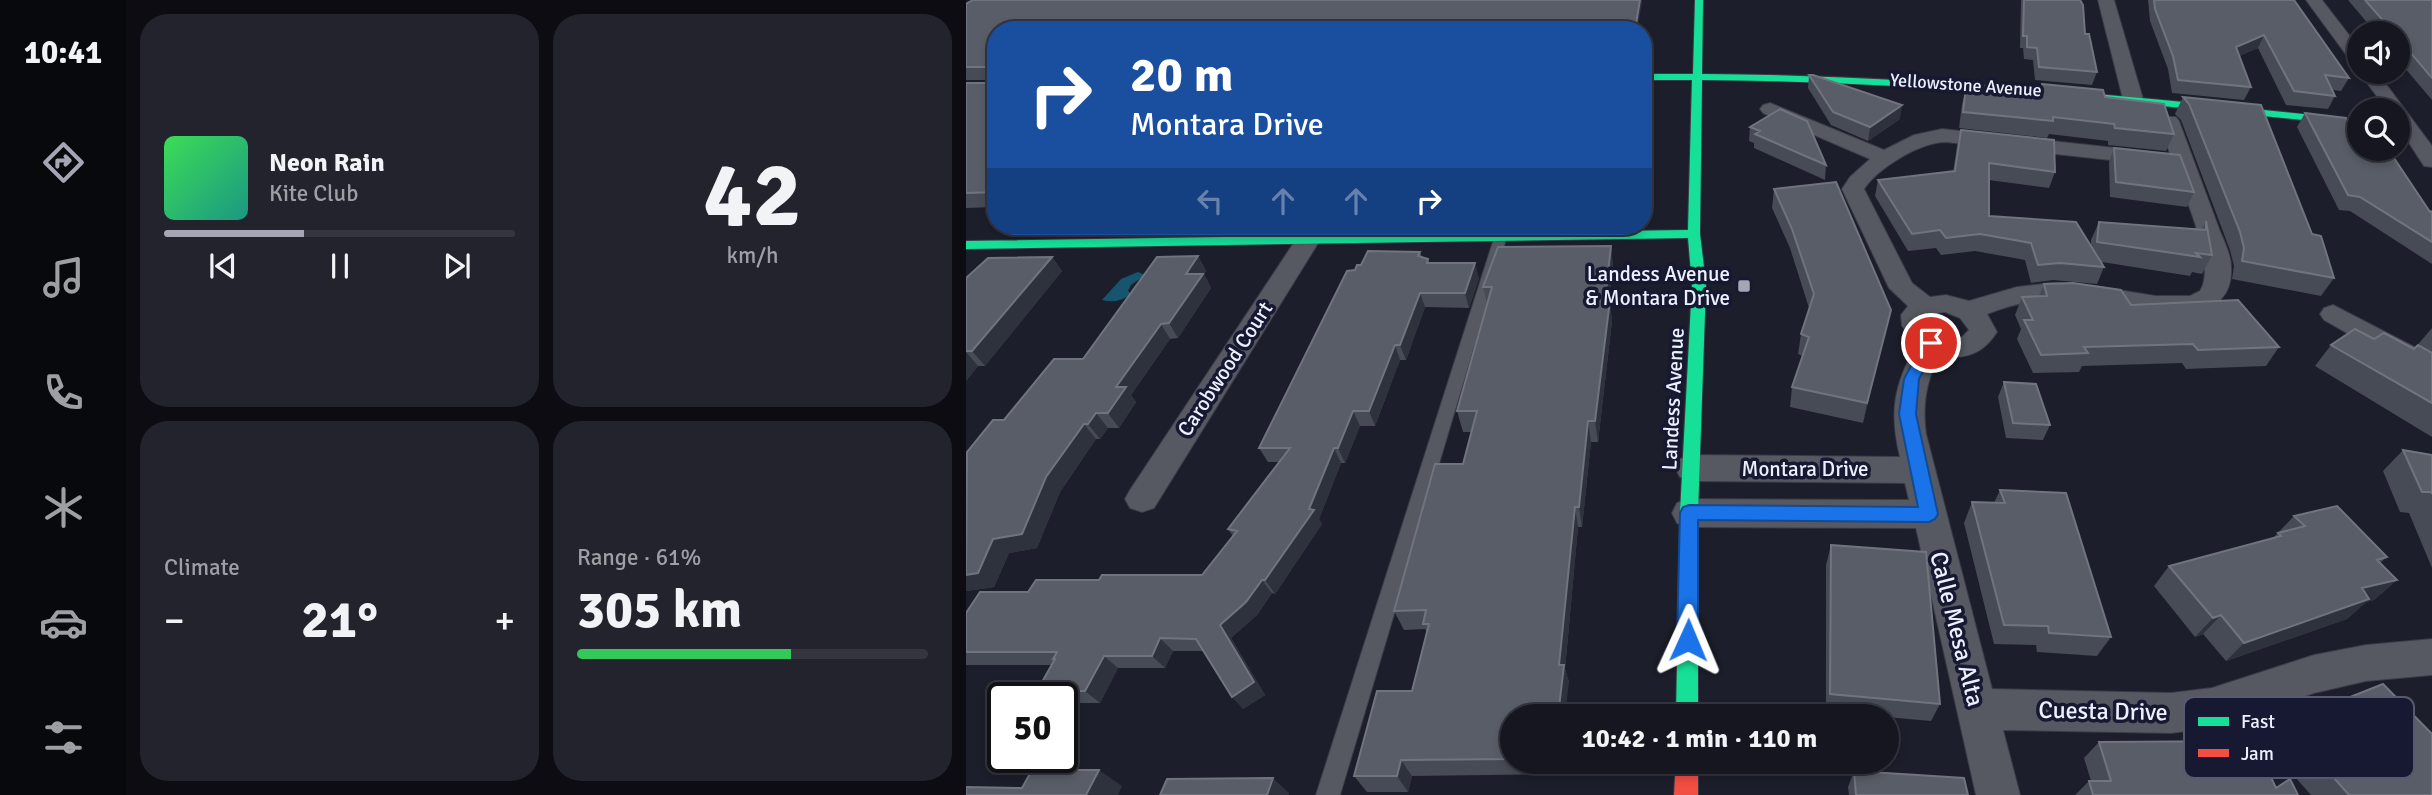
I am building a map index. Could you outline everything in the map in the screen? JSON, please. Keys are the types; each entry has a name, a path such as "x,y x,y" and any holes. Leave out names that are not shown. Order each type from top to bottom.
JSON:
{"street":[{"name":"Landess Avenue","path":"1687,704 1689,513 1699,284 1694,234 1699,0"},
{"path":"2106,0 2133,99"},
{"path":"2314,0 2347,44"},
{"name":"Yellowstone Avenue","path":"1652,77 1836,76 1900,79 2347,121"},
{"path":"1770,109 1887,159"},
{"path":"1969,312 2015,296 2044,290 2099,295 2166,306 2188,305 2208,298 2219,286 2219,263 2169,121"},
{"path":"2410,122 2432,130"},
{"path":"2410,132 2432,161"},
{"path":"1924,306 1902,288 1853,189 1856,182 1917,140 1945,136 2184,162"},
{"path":"1652,234 1694,234"},
{"path":"966,245 1308,240 1429,235"},
{"name":"Carobwood Court","path":"1142,499 1308,240"},
{"path":"1946,303 1969,312 1980,321 1983,332 1977,342 1964,348 1947,348 1931,343 1918,334 1913,324 1915,314 1924,306 1946,303"},
{"path":"2333,314 2432,369"},
{"name":"Calle Mesa Alta","path":"1931,343 1912,379 1908,414 1918,470 1998,795"},
{"name":"Montara Drive","path":"1691,468 1918,470"},
{"name":"Montara Drive","path":"1689,513 1929,514"},
{"name":"Cuesta Drive","path":"2244,697 2314,674 2366,663 2432,657"},
{"name":"Cuesta Drive","path":"1977,709 2138,714 2184,712"},
{"path":"1686,795 1687,774"}],"lane":[{"path":"1328,795 1501,235"}],"water":[{"path":"1138,272 1145,275 1131,285 1128,291 1131,294 1117,301 1102,300 1121,279"}],"building":[{"path":"973,0 1640,0 1636,21 987,21 987,67 966,67 966,4"},
{"path":"2024,0 2080,0 2083,5 2085,34 2089,34 2097,72 2039,67 2037,48 2027,47 2027,36 2023,36"},
{"path":"2154,0 2294,0 2347,78 2325,75 2335,96 2294,91 2264,35 2236,47 2251,87 2178,80 2173,56"},
{"path":"2365,0 2432,0 2432,78 2410,52 2410,21 2383,21"},
{"path":"1809,75 1902,105 1870,127 1833,112"},
{"path":"966,83 987,83 987,192 966,193"},
{"path":"2042,84 2103,90 2105,97 2164,104 2174,134 2115,128 2114,124 2053,117 2053,121 1963,112 1966,88 2043,96"},
{"path":"2183,97 2261,105 2312,234 2321,236 2334,278 2242,261 2244,248 2240,232 2189,104"},
{"path":"1780,109 1807,121 1826,165 1755,134 1760,131 1750,127"},
{"path":"2305,113 2346,118 2347,161 2396,161 2430,212 2432,211 2432,242 2360,197 2348,195"},
{"path":"1961,130 2054,140 2055,172 1989,163 1989,216 2076,222 2104,267 2060,263 2038,265 2031,243 1980,234 1946,238 1940,230 1912,234 1878,180 1955,171"},
{"path":"2114,148 2180,155 2194,192 2116,182"},
{"path":"1836,182 1891,310 1867,403 1792,387 1809,337 1801,334 1814,294 1792,229 1774,189"},
{"path":"2206,221 2212,255 2196,253 2200,257 2097,242 2099,222 2206,230"},
{"path":"1611,246 1605,300 1610,300 1595,421 1588,421 1579,507 1575,507 1559,665 1564,665 1559,704 1500,704 1500,759 1401,760 1397,776 1354,776 1377,691 1412,691 1429,624 1423,624 1426,610 1394,611 1435,464 1463,464 1477,411 1457,411 1492,287 1483,287 1498,247"},
{"path":"1368,251 1420,252 1418,256 1428,259 1427,263 1475,263 1465,293 1420,293 1400,345 1395,345 1369,411 1353,411 1338,448 1334,448 1309,509 1314,510 1265,580 1262,580 1246,602 1220,625 1254,682 1232,697 1196,639 1160,638 1152,656 1104,656 1085,691 1078,691 1078,682 1042,682 1057,652 966,652 966,613 980,592 1028,592 1036,580 1099,580 1102,575 1202,575 1237,531 1228,529 1290,448 1259,448 1347,271 1355,270 1357,265 1361,265"},
{"path":"1198,256 1186,274 1203,274 1169,323 1161,324 1116,387 1126,387 1108,413 1096,413 1088,424 1084,424 1046,477 1022,534 993,539 978,573 966,575 967,452 993,420 1004,420 1054,359 1083,359 1157,257"},
{"path":"1052,257 972,351 966,351 966,278 988,258"},
{"path":"2073,283 2121,290 2131,305 2238,300 2279,347 2198,350 2193,344 2084,347 2088,353 2041,355 2024,320 2033,320 2022,297 2047,296 2044,284"},
{"path":"2355,329 2374,339 2384,333 2414,349 2418,345 2432,353 2432,403 2331,345"},
{"path":"2004,382 2036,384 2050,425 2013,423"},
{"path":"2403,450 2432,455 2432,494 2422,492"},
{"path":"2000,490 2066,493 2111,637 2049,633 2048,626 2004,625 1972,502 2005,503"},
{"path":"2337,506 2387,557 2377,560 2397,580 2362,588 2369,599 2244,643 2221,615 2213,618 2169,566 2281,536 2278,533 2305,526 2294,516"},
{"path":"1831,545 1926,552 1940,704 1830,694"},
{"path":"2383,684 2396,697 2350,697"},
{"path":"2414,716 2432,734 2432,795 2349,795 2334,778 2414,778"},
{"path":"2184,741 2184,778 2271,778 2276,788 2290,779 2298,795 2093,795 2089,781 2111,781 2099,742"},
{"path":"1099,770 1086,795 966,795 966,787 1022,788 1030,773"},
{"path":"1854,774 1899,774 1964,778 1968,795 1856,795"},
{"path":"1273,778 1267,795 1160,795 1167,779"}],"traffic: fast":[{"path":"1687,704 1689,513 1699,284 1694,234 1699,0"},
{"path":"1652,77 1733,77 1912,84 2091,96 2347,122"},
{"path":"1652,235 1694,234"},
{"path":"966,245 1628,235"}],"traffic: jam":[{"path":"1686,795 1687,774"}],"place":[{"name":"Landess Avenue & Montara Drive","path":"1744,286"}],"route":[{"path":"1688,640 1689,513 1929,514 1910,434 1908,414 1912,379 1931,343"}]}
